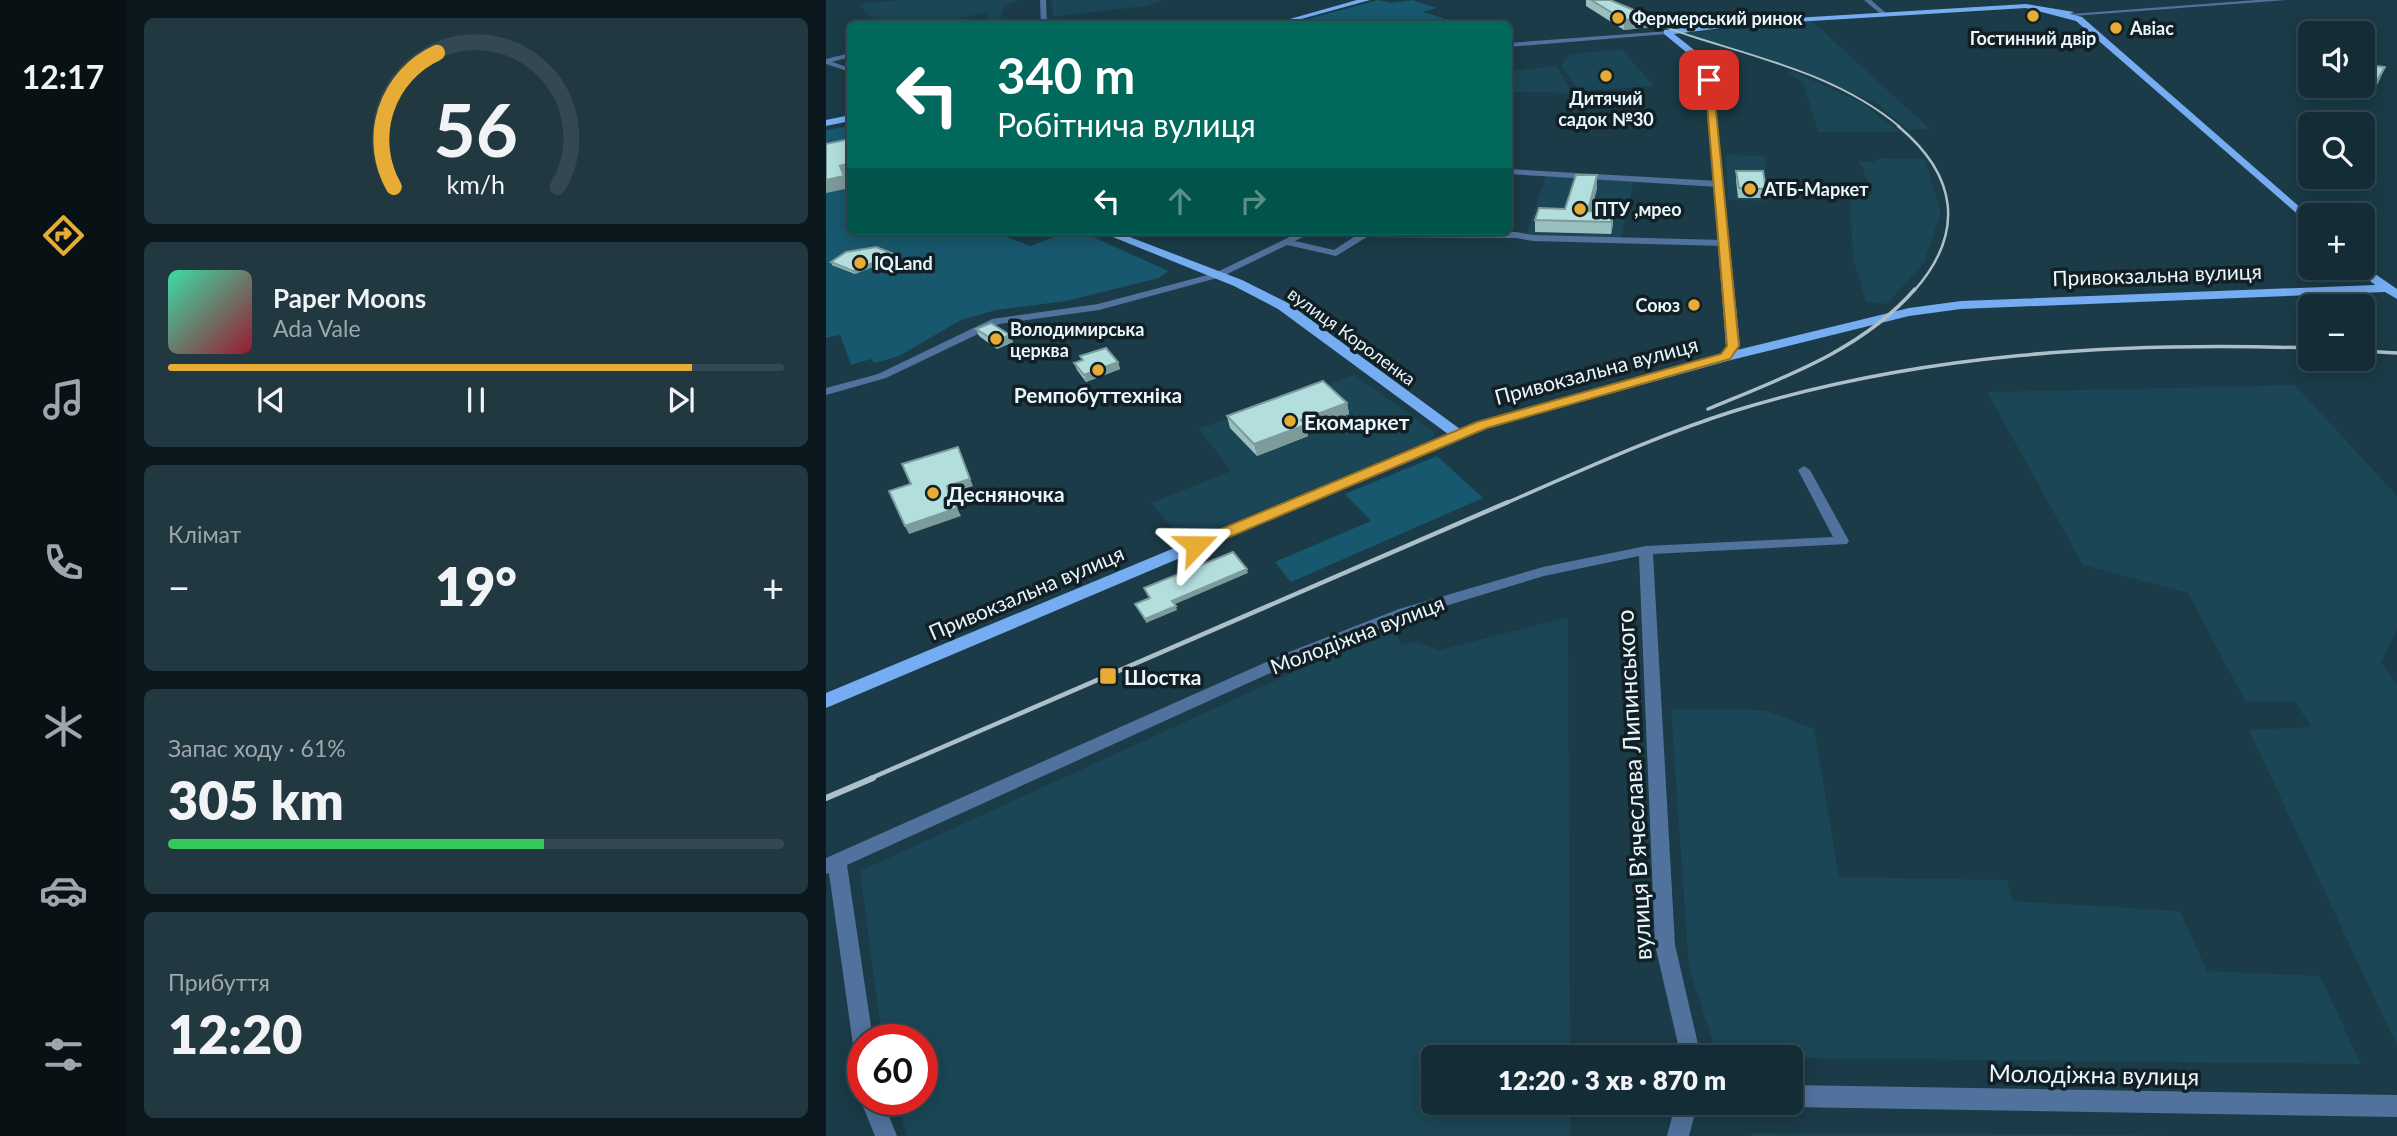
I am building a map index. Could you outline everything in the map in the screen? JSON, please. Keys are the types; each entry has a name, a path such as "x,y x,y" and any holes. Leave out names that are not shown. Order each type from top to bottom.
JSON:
{"main road":[{"path":"1287,21 1366,0"},
{"path":"2026,6 2034,0"},
{"path":"2054,0 2298,211"},
{"path":"1667,32 1746,23 2026,6 2074,15"},
{"path":"1667,32 1706,65 1733,346 1726,357"},
{"path":"826,123 847,119"},
{"name":"вулиця Короленка","path":"1114,235 1218,275 1283,306 1458,434"},
{"path":"2375,280 2397,295"},
{"name":"Привокзальна вулиця","path":"826,701 1458,434 1726,357 1909,312 1961,305 2384,288"}],"street":[{"path":"1043,0 1044,21"},
{"path":"1867,0 1888,14"},
{"path":"1876,0 1888,14"},
{"path":"2074,15 2284,0"},
{"path":"1512,46 1667,32"},
{"path":"826,61 847,55"},
{"path":"826,61 847,69"},
{"path":"1512,171 1718,184"},
{"path":"1512,234 1533,238 1723,243"},
{"path":"826,392 881,376 996,321 1099,307 1218,275 1303,235"},
{"path":"1290,243 1336,253 1365,235"},
{"name":"Молодіжна вулиця","path":"832,863 1294,656 1404,612 1543,572 1646,550 1842,541 1804,470"},
{"name":"вулиця В'ячеслава Липинського","path":"1646,550 1665,945 1688,1045"},
{"path":"832,863 859,1024"},
{"name":"Молодіжна вулиця","path":"1803,1096 2397,1105"},
{"path":"877,1115 886,1136"},
{"path":"1678,1136 1684,1115"}],"shaded area":[{"path":"902,0 1021,0 1004,6 1001,20 994,21 988,21 987,13 946,21 889,21 869,16 859,4"},
{"path":"1051,0 1163,0 1145,6 1053,17"},
{"path":"1378,0 1391,3 1412,0 1437,8 1423,12 1443,18 1444,21 1301,21"},
{"path":"1812,21 1930,129 1909,130 1877,104 1804,71 1682,33"},
{"name":"Дитячий садок №30","path":"1621,49 1654,86 1579,91 1561,66 1570,54"},
{"path":"1556,66 1573,93 1512,92 1512,71"},
{"path":"1794,72 1861,102 1900,132 1818,132 1803,82 1787,73"},
{"path":"847,126 847,235 1001,235 1030,246 1059,235 1089,235 1168,271 1159,278 1066,301 996,310 961,320 899,356 875,363 871,359 851,365 840,335 826,338 826,130"},
{"path":"1726,155 1765,156 1766,201 1728,200"},
{"path":"1881,158 1925,159 1941,212 1924,263 1887,304 1866,301 1853,258 1850,200 1873,194 1859,161 1872,162"},
{"path":"1546,176 1634,181 1621,238 1526,235"},
{"path":"1354,375 1435,432 1433,439 1185,542 1151,503 1231,471 1199,429"},
{"path":"2295,385 2397,496 2397,630 2381,662 2397,684 2397,1046 2249,730 2311,727 2295,702 2245,701 2188,593 2083,565 1987,392"},
{"path":"1437,456 1483,498 1291,582 1275,562 1371,521 1345,494"},
{"path":"1568,617 1570,1045 1421,1045 1421,1115 1570,1115 1570,1136 907,1136 901,1115 938,1115 938,1024 880,1024 860,871 1394,626 1401,645 1417,642 1440,650"},
{"path":"1671,709 1765,710 1814,729 1839,877 2007,880 2012,901 2180,911 2207,971 2320,976 2361,1064 1803,1058 1803,1045 1714,1045 1689,969"},
{"path":"1751,1133 2062,1134 2179,1136 1751,1136"}],"building":[{"path":"1591,0 1610,0 1651,17 1624,20"},
{"path":"2375,66 2385,67 2376,82"},
{"path":"847,140 847,164 840,166 844,176 826,180 826,144"},
{"path":"1736,171 1763,171 1766,189 1739,188"},
{"path":"1576,175 1597,175 1588,211 1613,212 1611,222 1535,220 1539,208 1565,209"},
{"name":"IQLand","path":"876,247 894,254 853,271 831,262 846,252"},
{"path":"991,323 1010,335 995,341 976,329"},
{"path":"1106,348 1118,362 1084,375 1074,363 1083,360 1080,356"},
{"name":"Екомаркет","path":"1323,381 1347,403 1301,420 1305,425 1254,444 1227,416"},
{"name":"Десняночка","path":"958,447 970,479 947,486 957,508 905,526 889,491 911,484 902,464"},
{"name":"Шостка","path":"1233,552 1247,569 1172,601 1176,606 1145,619 1135,604 1150,598 1144,588"}],"railway":[{"path":"1598,0 1670,29 1802,72 1853,95 1900,127"},
{"path":"1898,126 1933,164 1943,184 1948,205 1942,247 1931,269 1914,291"},
{"path":"1708,409 1792,374 1845,346 1894,311 1915,289"},
{"path":"1504,504 1675,431 1805,391 1876,376 1948,364 2092,350 2165,347 2298,348"},
{"path":"2375,352 2397,353"},
{"path":"869,779 1508,502"},
{"path":"826,798 873,778"}],"place":[{"name":"Гостинний двір","path":"2033,16"},
{"name":"Фермерський ринок","path":"1618,18"},
{"name":"Авіас","path":"2116,28"},
{"name":"Дитячий садок №30","path":"1606,76"},
{"name":"АТБ-Маркет","path":"1750,189"},
{"name":"ПТУ ,мрео","path":"1580,209"},
{"name":"IQLand","path":"860,263"},
{"name":"Союз","path":"1694,305"},
{"name":"Володимирська церква","path":"996,339"},
{"name":"Ремпобуттехніка","path":"1098,370"},
{"name":"Екомаркет","path":"1290,421"},
{"name":"Десняночка","path":"933,493"},
{"name":"Шостка","path":"1108,676"}],"route":[{"path":"1196,545 1482,425 1709,364 1726,357 1733,346 1709,80"}]}
